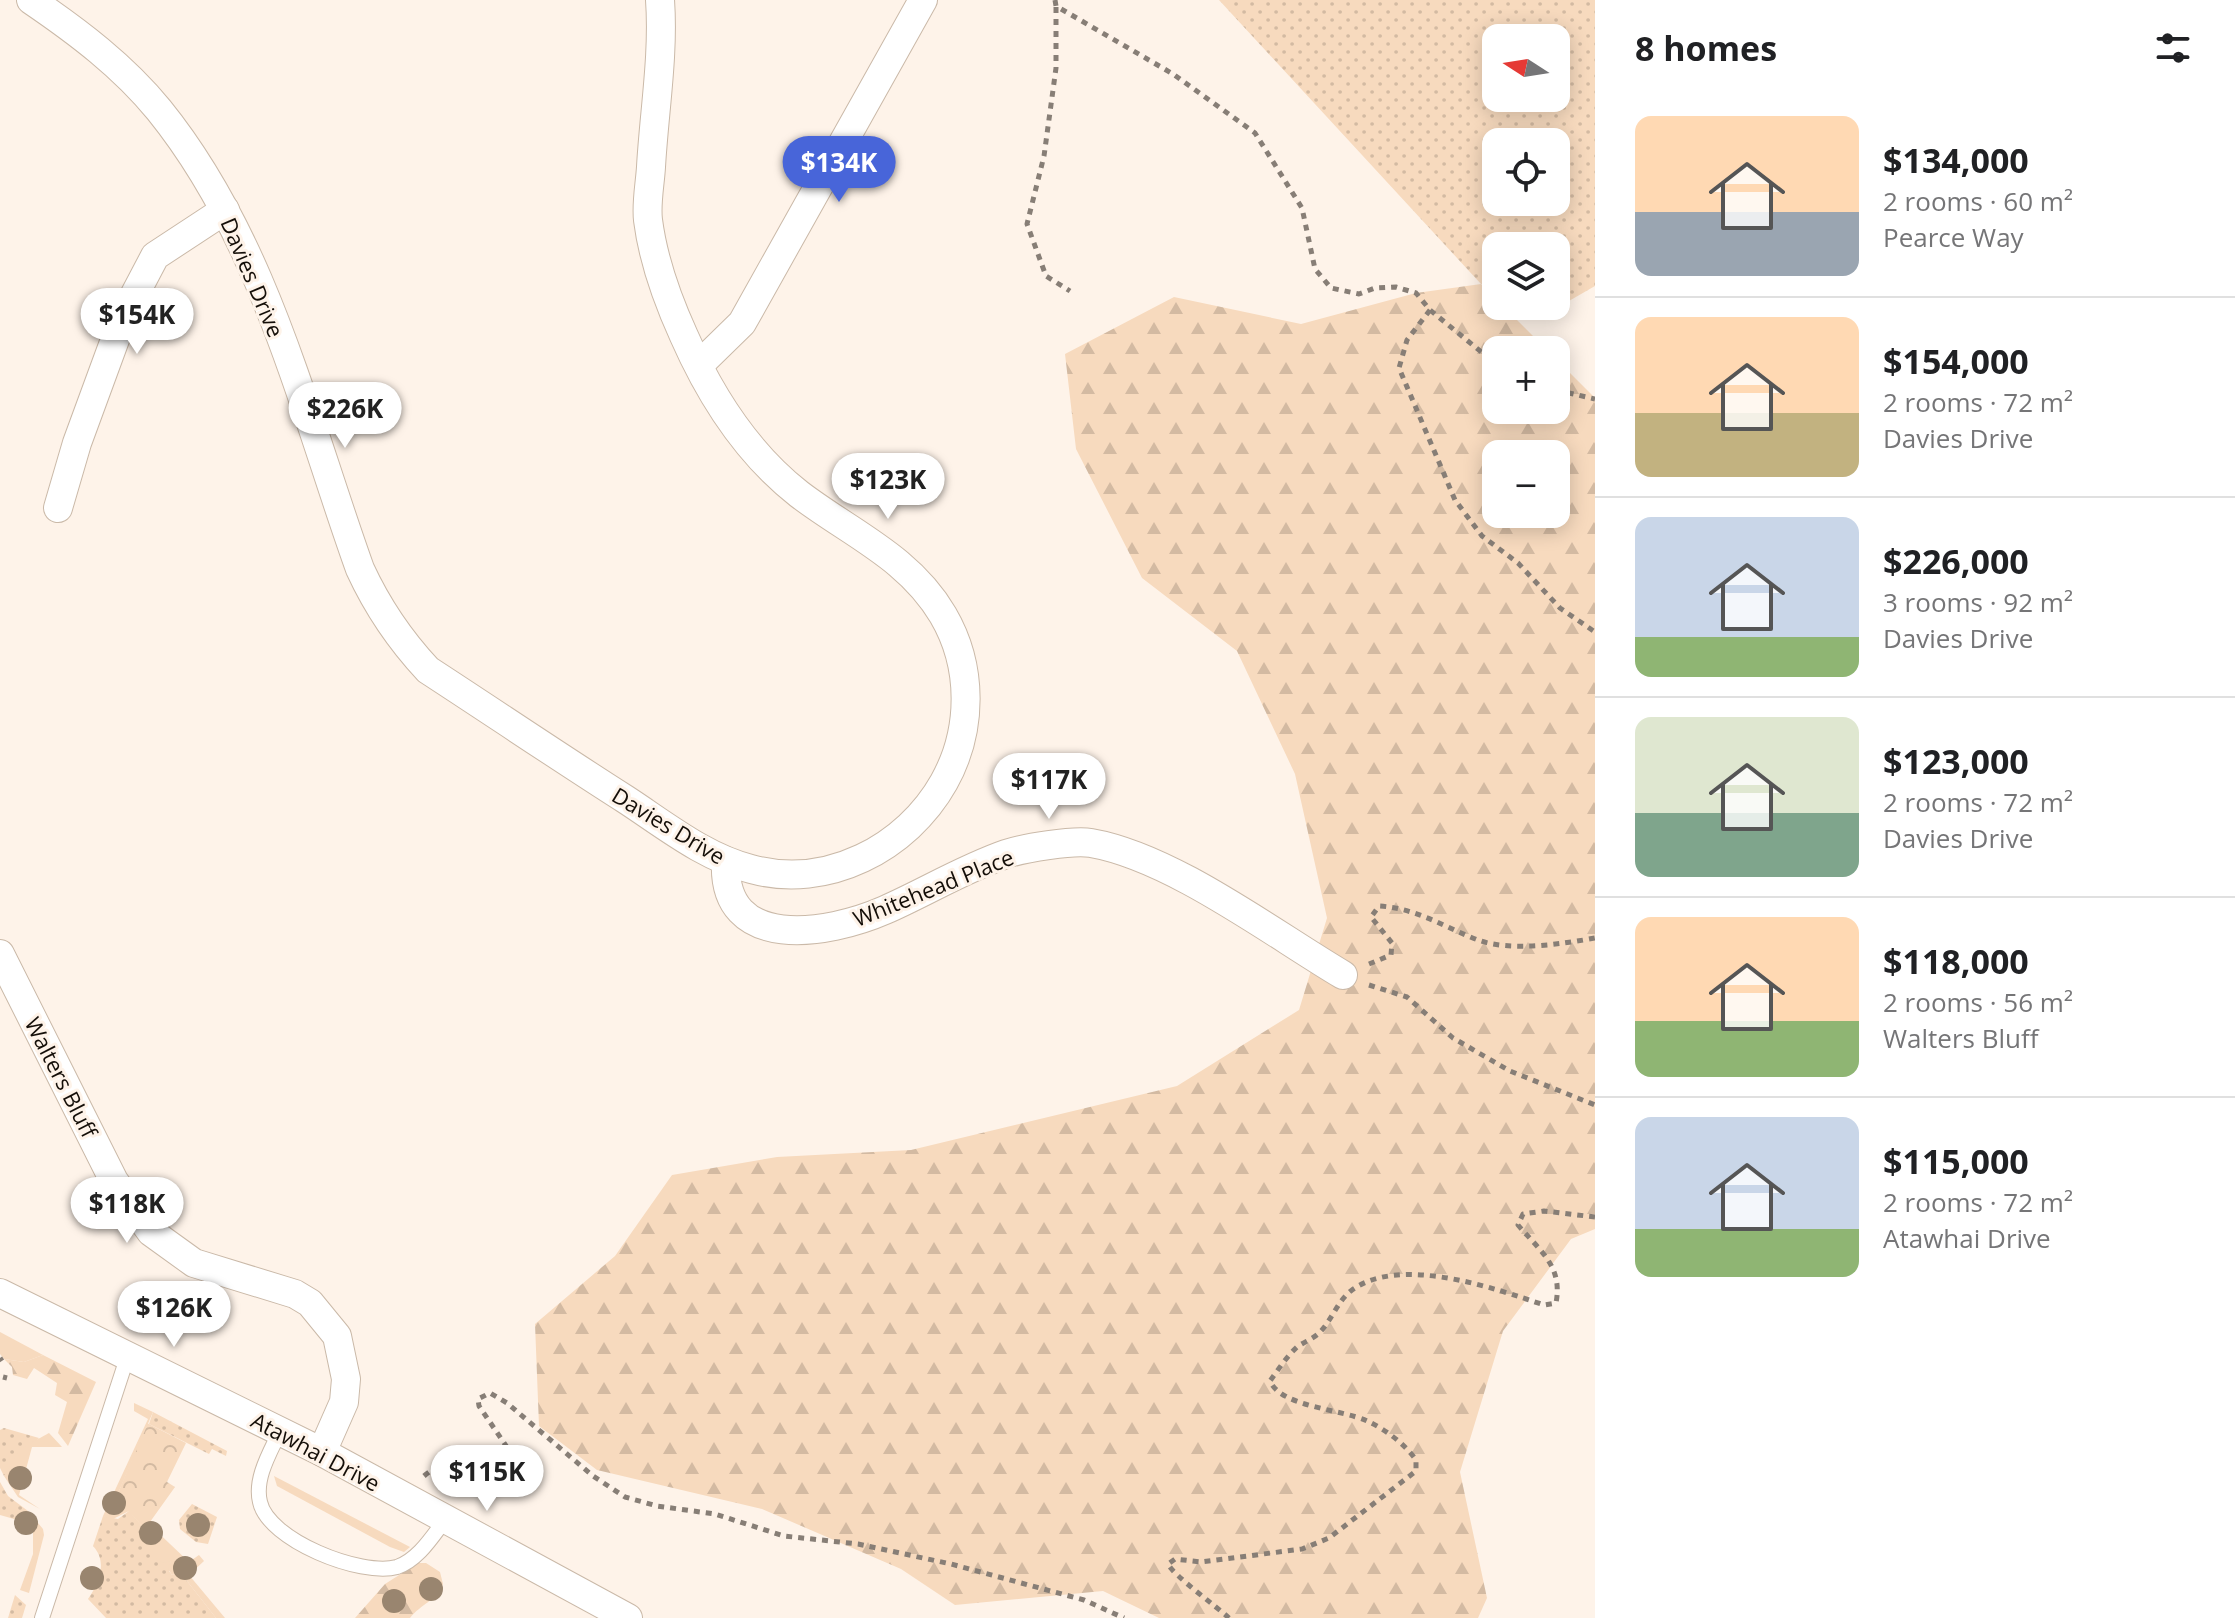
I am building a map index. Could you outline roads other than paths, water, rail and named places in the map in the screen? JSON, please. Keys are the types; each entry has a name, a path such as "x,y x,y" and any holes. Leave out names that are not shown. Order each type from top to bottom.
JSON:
{"street":[{"name":"Davies Drive","path":"31,0 93,42 158,109 212,185 254,268 360,569 379,610 403,643 428,670 726,861 755,871 809,872 854,863 876,853 923,813 937,795 958,749 966,695 964,665 944,617 924,588 886,550 799,494 758,457 721,405 699,365 666,289 647,218 660,0"},
{"path":"699,365 742,323 923,0"},
{"path":"58,508 77,443 124,315 155,256 225,210"},
{"name":"Whitehead Place","path":"726,861 727,892 748,920 766,928 805,929 830,927 883,912 963,871 1010,853 1087,842 1137,855 1357,975"},
{"name":"Walters Bluff","path":"0,954 114,1181 151,1232 194,1263 295,1294 310,1303 337,1336 346,1379 344,1402 322,1452"},
{"name":"Atawhai Drive","path":"0,1293 322,1452 628,1618"}],"lane":[{"path":"42,1618 128,1355"},
{"path":"280,1431 265,1465 259,1501 269,1519 286,1534 343,1562 386,1569 414,1557 445,1520"}]}
